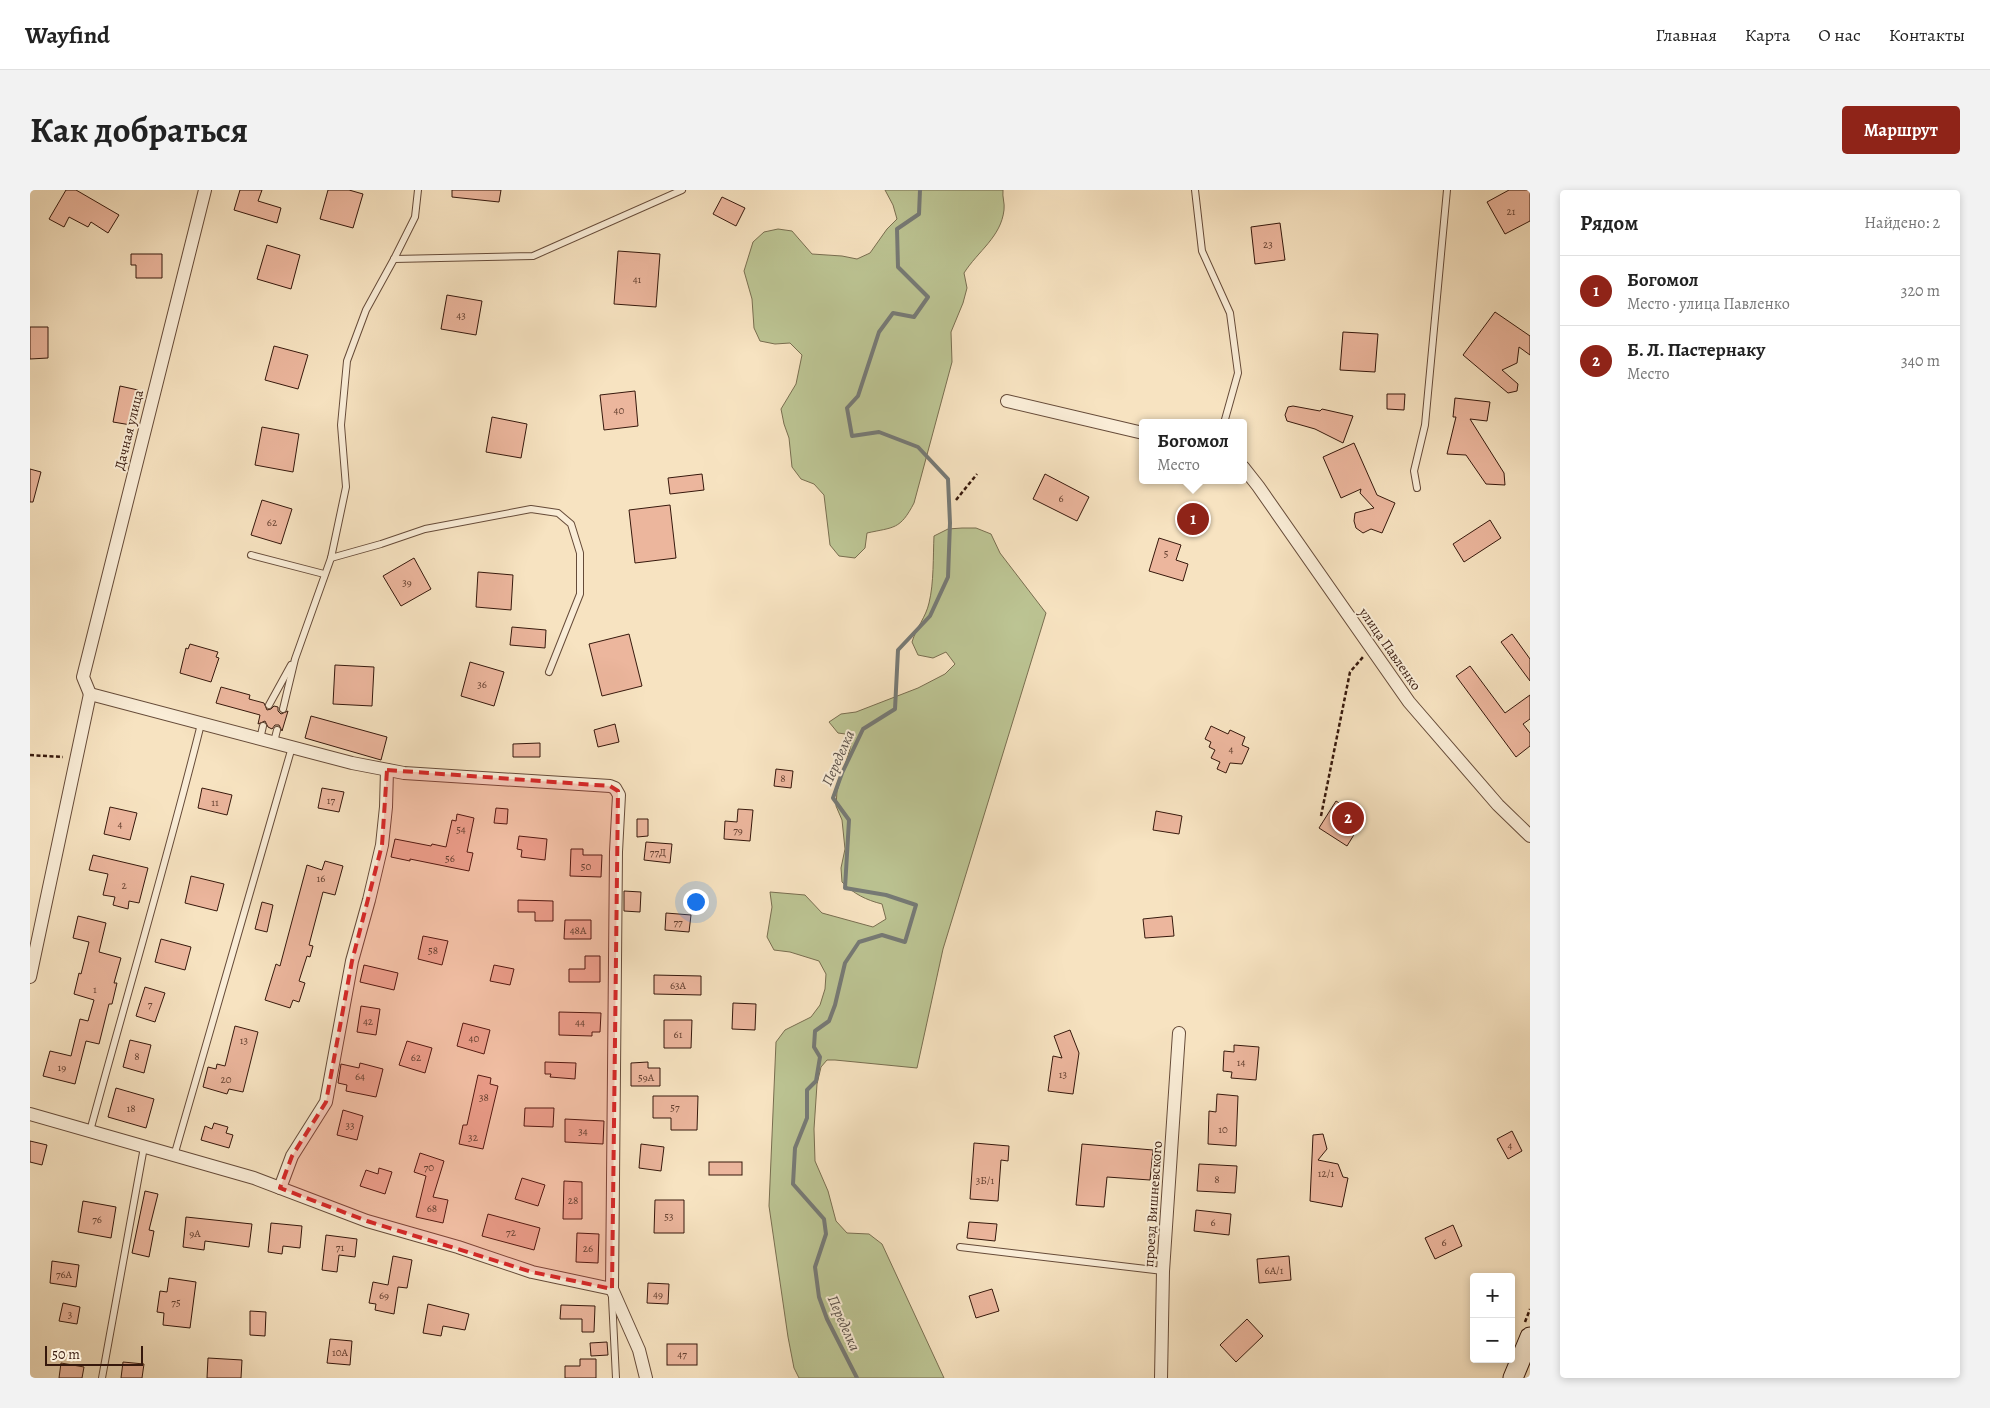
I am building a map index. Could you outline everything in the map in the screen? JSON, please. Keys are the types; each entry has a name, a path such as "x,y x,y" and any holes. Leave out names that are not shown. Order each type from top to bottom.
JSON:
{"main road":[{"path":"1513,1378 1530,1337"}],"street":[{"name":"Дачная улица","path":"90,694 83,677 205,190"},
{"path":"1007,401 1139,432"},
{"name":"улица Павленко","path":"1247,472 1416,709 1498,805 1530,836"},
{"path":"30,977 90,694 201,724 262,732 275,736 292,747 387,770 404,773 610,786 618,791 612,1289 639,1350 646,1378"},
{"path":"280,1188 292,1156 326,1102 352,961 370,900 382,845 387,770"},
{"name":"проезд Вишневского","path":"1161,1378 1164,1271 1179,1033"},
{"path":"30,1114 254,1178 367,1221 458,1247 532,1272 612,1289"}],"lane":[{"path":"283,709 294,659 331,558 346,487 341,425 347,360 366,310 415,217 418,190"},
{"path":"394,260 533,256 682,190"},
{"path":"1195,190 1202,251 1230,313 1237,365 1238,373 1225,419"},
{"path":"1417,488 1414,471 1425,425 1447,190"},
{"path":"331,558 382,544 426,529 531,509 558,513 571,524 580,553 580,594 549,672"},
{"path":"251,555 324,574"},
{"path":"269,705 294,659"},
{"path":"90,1131 145,927 171,841 201,724"},
{"path":"174,1156 292,747"},
{"path":"102,1378 144,1147"},
{"path":"960,1247 1164,1271"},
{"path":"612,1289 616,1378"}],"path":[{"path":"956,500 977,474"},
{"path":"1321,816 1350,672 1371,648"},
{"path":"30,755 77,758"}],"highlighted area":[{"path":"387,770 610,786 618,791 612,1289 532,1272 367,1221 280,1188 292,1156 326,1102 352,961 382,845"}],"green space":[{"path":"885,190 1003,190 1004,210 1002,220 994,236 964,273 967,288 951,332 952,362 914,503 900,523 884,530 867,533 865,548 855,558 839,556 830,545 824,495 814,484 801,479 792,467 789,438 781,409 796,384 802,355 790,343 775,344 760,341 754,328 752,299 744,271 753,242 764,232 778,229 792,231 812,254 857,259 870,253 887,229 897,219 893,205"},
{"path":"976,528 991,534 1000,553 1046,613 943,949 917,1068 827,1060 821,1067 817,1084 814,1129 815,1161 828,1191 836,1221 847,1233 869,1234 882,1244 944,1378 799,1378 794,1368 788,1337 769,1206 776,1042 785,1030 811,1017 820,1005 825,989 826,974 819,961 790,952 774,950 767,937 772,907 770,892 805,895 822,913 873,927 886,919 882,904 861,896 842,882 841,868 845,849 842,820 836,806 837,791 853,735 838,733 829,722 841,714 856,712 918,688 945,674 955,664 946,652 933,658 918,655 912,642 926,613 931,595 934,536 948,529"}],"building":[{"path":"66,190 76,190 119,215 108,233 91,222 88,227 69,217 64,227 49,219"},
{"path":"240,190 262,190 258,201 281,208 277,223 234,210"},
{"path":"328,190 349,190 363,194 353,228 320,219"},
{"path":"452,190 501,190 499,202 452,197"},
{"path":"1509,190 1530,190 1530,221 1505,234 1487,202"},
{"path":"722,197 745,208 736,226 713,214"},
{"path":"1280,223 1285,260 1255,264 1251,227"},
{"path":"267,245 300,255 291,289 257,279"},
{"path":"618,251 660,254 656,307 614,304"},
{"path":"131,254 162,254 162,278 136,278 136,265 131,265"},
{"path":"447,295 482,301 476,335 441,329"},
{"path":"1495,312 1530,336 1530,355 1519,347 1517,363 1502,370 1518,384 1517,391 1508,393 1463,355"},
{"path":"30,327 48,327 48,358 30,359"},
{"path":"1343,332 1378,334 1375,372 1340,370"},
{"path":"274,346 308,355 298,389 265,380"},
{"path":"120,386 138,390 131,425 113,422"},
{"path":"635,391 638,426 604,430 600,395"},
{"path":"1387,394 1405,394 1404,410 1387,409"},
{"path":"1455,398 1490,402 1487,421 1470,419 1504,473 1505,485 1486,484 1466,455 1447,454 1456,417 1453,417"},
{"path":"1293,406 1320,411 1322,409 1353,416 1343,443 1315,429 1287,421 1285,415 1288,407"},
{"path":"492,417 527,424 521,458 486,452"},
{"path":"262,427 299,434 293,472 255,465"},
{"path":"1354,443 1377,495 1395,503 1382,533 1371,529 1363,533 1356,528 1354,521 1355,513 1374,508 1360,493 1361,489 1341,498 1323,457"},
{"path":"30,469 41,472 33,502 30,502"},
{"path":"702,474 704,490 670,494 668,478"},
{"path":"1045,474 1089,497 1077,521 1033,499"},
{"path":"262,500 292,509 281,544 251,535"},
{"path":"670,505 676,558 635,563 629,510"},
{"path":"1490,520 1501,538 1464,562 1453,544"},
{"path":"1159,538 1181,545 1176,560 1188,564 1183,581 1149,571"},
{"path":"414,558 431,589 401,606 383,576"},
{"path":"478,572 513,575 511,610 476,607"},
{"path":"512,627 546,630 545,648 510,645"},
{"path":"629,634 642,686 602,696 589,644"},
{"path":"1512,634 1530,659 1530,681 1501,642"},
{"path":"190,644 218,652 216,657 219,658 211,682 180,673 186,648 188,649"},
{"path":"470,662 504,672 494,706 461,696"},
{"path":"335,665 374,667 372,706 333,704"},
{"path":"1470,666 1505,713 1530,695 1530,719 1523,724 1530,733 1530,746 1516,757 1456,676"},
{"path":"221,687 250,695 249,699 264,703 267,710 274,706 278,707 278,711 281,714 288,711 282,731 279,725 275,725 272,729 268,727 265,721 258,724 260,715 216,703"},
{"path":"311,716 387,737 381,760 305,738"},
{"path":"615,724 619,742 598,747 594,730"},
{"path":"1211,726 1228,734 1230,730 1245,737 1242,745 1249,748 1242,764 1230,763 1226,773 1217,769 1220,762 1211,758 1215,750 1209,747 1211,742 1205,739"},
{"path":"540,743 540,757 513,757 513,744"},
{"path":"776,769 793,771 791,788 774,786"},
{"path":"202,788 232,795 227,815 198,808"},
{"path":"322,788 344,792 339,812 318,808"},
{"path":"1336,801 1346,807 1342,814 1360,825 1347,846 1319,828"},
{"path":"110,807 137,813 130,840 104,834"},
{"path":"496,808 508,809 507,824 494,823"},
{"path":"738,809 753,810 750,841 724,839 725,821 737,822"},
{"path":"1156,811 1182,816 1179,834 1153,830"},
{"path":"457,814 474,818 467,852 473,853 469,871 391,857 395,839 446,847 452,820 456,821"},
{"path":"637,819 648,819 648,836 637,837"},
{"path":"519,836 547,839 545,860 521,857 522,850 517,849"},
{"path":"646,842 672,844 670,863 644,860"},
{"path":"571,849 583,849 583,855 602,855 601,877 570,876"},
{"path":"93,855 148,868 139,903 129,901 128,909 113,905 115,897 103,895 108,874 89,870"},
{"path":"325,861 343,866 335,895 323,892 309,945 313,946 310,957 307,956 299,981 305,983 299,1002 293,1000 290,1008 265,1000 276,964 280,966 307,865 322,870"},
{"path":"191,876 224,884 217,911 185,903"},
{"path":"624,891 641,892 640,912 624,911"},
{"path":"518,900 553,901 553,921 535,921 535,912 518,912"},
{"path":"262,902 273,905 267,932 255,929"},
{"path":"666,913 691,915 689,932 665,930"},
{"path":"78,916 106,923 99,952 121,958 114,983 117,983 112,1004 109,1004 99,1044 86,1041 75,1084 43,1076 50,1051 71,1056 80,1019 88,1021 94,1000 74,994 89,942 73,938"},
{"path":"1172,916 1174,936 1145,938 1143,919"},
{"path":"565,920 591,920 591,939 564,939"},
{"path":"423,936 448,941 442,965 418,959"},
{"path":"161,939 191,947 185,970 155,962"},
{"path":"585,956 600,956 600,982 569,982 569,969 585,969"},
{"path":"364,965 398,973 394,990 360,982"},
{"path":"494,965 514,969 510,985 490,981"},
{"path":"654,975 701,976 701,995 654,994"},
{"path":"145,987 165,993 155,1022 136,1016"},
{"path":"733,1003 756,1004 755,1030 732,1029"},
{"path":"361,1006 380,1009 376,1035 357,1032"},
{"path":"559,1012 601,1013 600,1032 592,1032 592,1036 559,1035"},
{"path":"664,1020 692,1020 691,1048 664,1048"},
{"path":"463,1023 490,1030 484,1054 457,1046"},
{"path":"235,1026 258,1032 243,1092 229,1089 227,1094 203,1087 208,1067 216,1069 217,1064 225,1066"},
{"path":"1070,1030 1079,1053 1073,1094 1048,1091 1053,1056 1062,1058 1054,1036"},
{"path":"130,1040 151,1045 144,1073 123,1067"},
{"path":"407,1041 432,1048 425,1073 399,1065"},
{"path":"1234,1045 1259,1047 1256,1080 1231,1078 1232,1072 1223,1071 1224,1051 1234,1052"},
{"path":"545,1062 576,1063 575,1079 550,1077 551,1074 545,1074"},
{"path":"648,1062 648,1068 660,1068 660,1086 631,1086 631,1063"},
{"path":"360,1063 383,1069 376,1097 346,1091 347,1085 338,1083 341,1064 359,1068"},
{"path":"478,1075 491,1078 490,1084 498,1086 483,1149 459,1144 463,1125 467,1125"},
{"path":"116,1088 154,1099 146,1128 108,1117"},
{"path":"1217,1094 1238,1096 1236,1146 1208,1144 1209,1111 1216,1112"},
{"path":"653,1096 698,1096 697,1130 671,1130 671,1118 653,1118"},
{"path":"525,1108 554,1108 553,1127 524,1126"},
{"path":"343,1110 363,1116 357,1140 337,1135"},
{"path":"565,1119 604,1121 603,1144 565,1142"},
{"path":"214,1123 228,1127 226,1133 233,1135 229,1148 201,1140 205,1126 212,1129"},
{"path":"1512,1131 1522,1151 1508,1159 1497,1139"},
{"path":"1323,1134 1327,1149 1318,1160 1338,1164 1343,1177 1348,1178 1342,1207 1310,1201 1313,1135"},
{"path":"30,1141 47,1145 42,1165 30,1162"},
{"path":"974,1143 1009,1146 1008,1161 1001,1160 998,1201 970,1199"},
{"path":"641,1144 664,1147 661,1171 639,1168"},
{"path":"1082,1144 1153,1150 1150,1180 1107,1177 1104,1207 1076,1205"},
{"path":"420,1153 444,1161 433,1197 448,1200 443,1223 416,1217 426,1176 414,1172"},
{"path":"709,1162 742,1162 742,1175 709,1175"},
{"path":"1199,1164 1237,1166 1235,1193 1197,1191"},
{"path":"379,1168 392,1172 385,1194 360,1186 366,1170 378,1174"},
{"path":"522,1178 545,1185 538,1206 515,1199"},
{"path":"564,1181 582,1182 582,1219 563,1219"},
{"path":"145,1191 158,1194 149,1230 154,1231 149,1257 132,1253"},
{"path":"655,1200 684,1200 684,1233 654,1233"},
{"path":"83,1201 116,1207 111,1238 78,1232"},
{"path":"1196,1210 1231,1214 1229,1235 1194,1231"},
{"path":"488,1214 540,1228 534,1250 482,1236"},
{"path":"186,1217 252,1224 249,1247 205,1241 204,1250 183,1247"},
{"path":"969,1222 997,1224 995,1241 967,1238"},
{"path":"271,1223 302,1226 300,1248 283,1246 282,1254 268,1252"},
{"path":"1453,1225 1462,1246 1435,1259 1425,1238"},
{"path":"577,1233 599,1234 598,1263 576,1262"},
{"path":"326,1235 357,1239 355,1257 339,1255 337,1272 322,1270"},
{"path":"393,1256 412,1260 407,1288 398,1287 394,1314 375,1310 376,1304 369,1303 373,1282 388,1285"},
{"path":"1289,1256 1291,1280 1259,1283 1257,1259"},
{"path":"52,1261 79,1265 76,1287 50,1283"},
{"path":"169,1278 196,1282 190,1328 163,1325 164,1313 157,1312 160,1291 167,1292"},
{"path":"648,1283 669,1284 668,1304 647,1303"},
{"path":"992,1289 999,1311 976,1318 969,1296"},
{"path":"63,1303 80,1307 77,1324 59,1321"},
{"path":"428,1304 469,1314 465,1330 443,1326 441,1336 423,1333"},
{"path":"561,1305 595,1306 594,1332 582,1332 582,1319 560,1319"},
{"path":"250,1311 266,1312 265,1336 250,1335"},
{"path":"1247,1319 1263,1336 1236,1362 1220,1345"},
{"path":"330,1339 352,1341 350,1365 327,1363"},
{"path":"607,1342 608,1355 591,1356 590,1343"},
{"path":"667,1344 697,1344 697,1365 667,1365"},
{"path":"208,1358 242,1360 241,1378 207,1378"},
{"path":"580,1359 596,1359 596,1378 565,1378 565,1366 580,1366"},
{"path":"123,1362 144,1364 142,1378 121,1378"},
{"path":"61,1363 84,1367 82,1378 59,1378"}],"waterway":[{"name":"Переделка","path":"857,1378 827,1319 819,1297 815,1267 826,1234 824,1219 793,1184 795,1148 807,1118 807,1090 816,1081 820,1057 814,1047 815,1031 829,1021 835,1005 845,963 859,942 882,935 905,942 916,905 886,895 845,888 849,820 833,798 842,773 863,729 895,709 898,650 930,616 948,577 950,523 948,479 918,447 879,432 852,436 847,408 858,396 879,332 893,313 914,317 928,297 898,267 897,229 919,214 920,190"}],"place":[{"name":"Богомол","path":"1193,519"},
{"name":"Б. Л. Пастернаку","path":"1348,818"}]}
